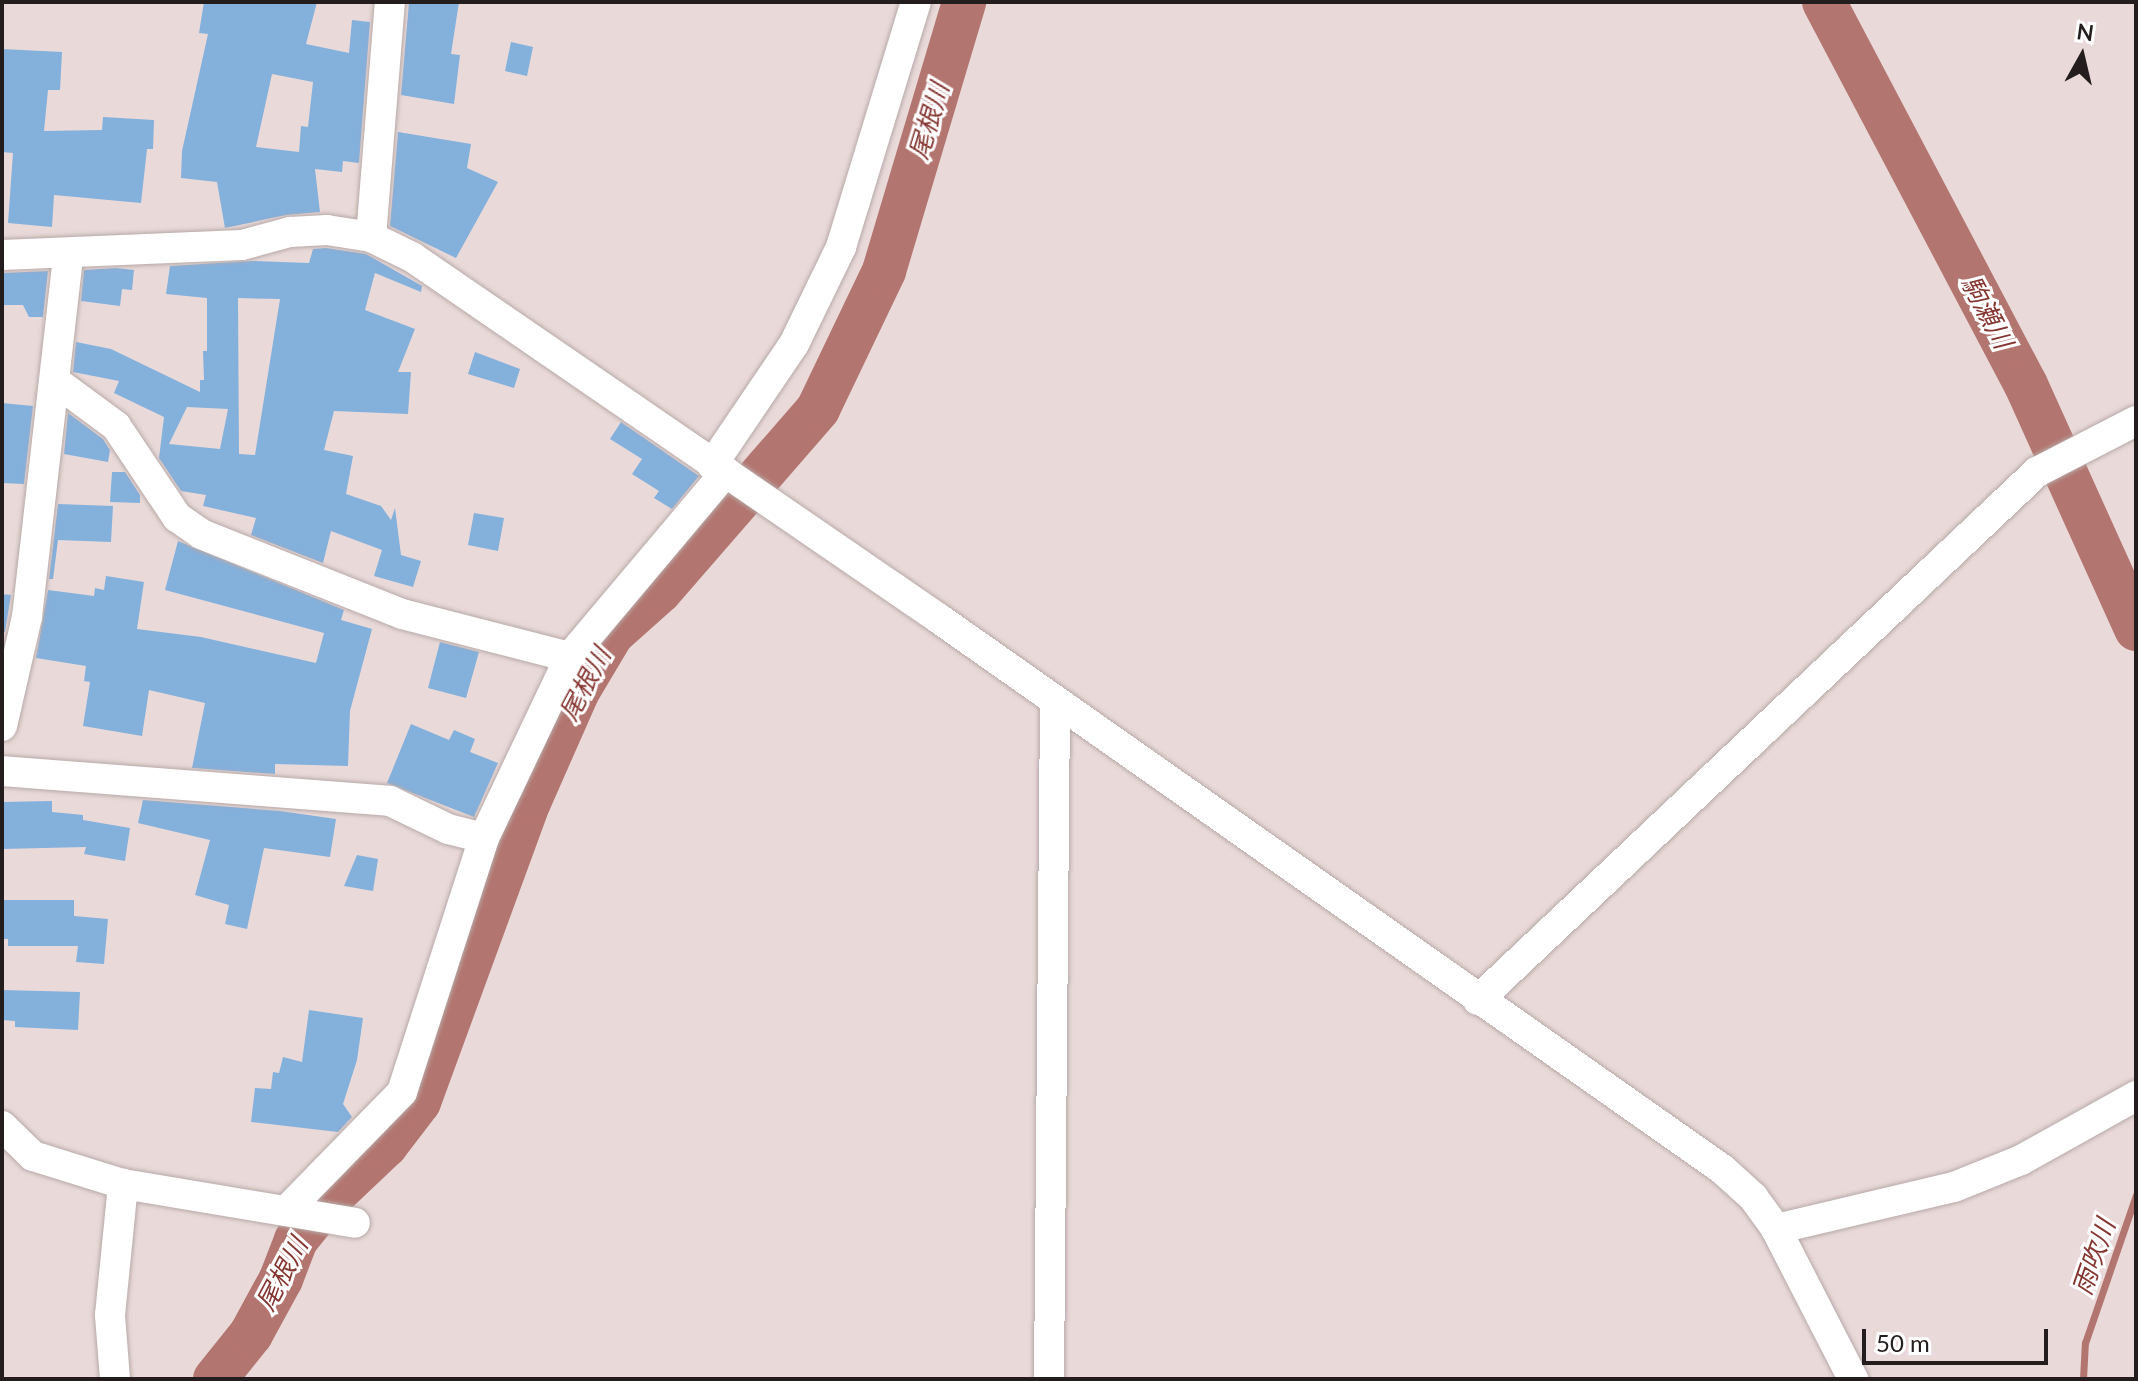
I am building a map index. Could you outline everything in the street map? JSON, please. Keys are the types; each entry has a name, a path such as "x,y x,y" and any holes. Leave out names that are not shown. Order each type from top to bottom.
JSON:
{"street":[{"path":"371,237 390,2"},
{"path":"286,1211 402,1092 484,838 570,657 724,471 794,344 841,247 916,2"},
{"path":"2,255 68,255 242,245 290,232 327,230 371,237 451,281 1722,1169 1753,1197 1776,1229 1853,1379"},
{"path":"2,726 27,617 68,255"},
{"path":"55,381 116,426 177,517 201,534 402,614 570,657"},
{"path":"1478,1000 2037,472 2136,421"},
{"path":"1049,1379 1055,702"},
{"path":"2,771 390,801 448,829 484,838"},
{"path":"1776,1229 1954,1187 2021,1160 2136,1096"},
{"path":"2,1126 33,1156 123,1184 355,1223"},
{"path":"115,1379 110,1315 123,1184"}],"building":[{"path":"204,2 317,2 306,44 349,53 352,20 370,22 359,163 343,161 342,172 315,169 320,212 286,215 225,228 217,182 181,178 182,151 208,34 199,33","holes":["272,74 313,82 308,127 301,126 299,152 256,147"]},
{"path":"409,2 459,2 451,54 460,55 454,104 401,95"},
{"path":"511,42 533,47 527,76 505,71"},
{"path":"2,49 62,52 60,90 48,90 44,131 102,130 103,117 154,120 153,149 147,149 141,203 54,195 52,227 8,223 13,153 2,152"},
{"path":"398,132 471,144 467,168 498,182 456,258 390,226"},
{"path":"313,249 366,254 422,286 421,292 375,273 365,310 415,329 398,372 411,372 408,414 334,411 324,450 353,456 346,494 381,506 391,520 395,508 401,555 421,561 413,587 374,576 382,550 331,531 323,563 251,535 256,518 203,506 206,495 181,491 159,458 164,417 114,393 119,381 73,372 76,342 111,349 200,392 200,380 204,380 203,351 207,351 207,298 166,294 170,266 251,261 309,263","holes":["238,298 280,299 255,455 239,454","187,407 228,409 220,449 169,444"]},
{"path":"84,270 134,270 132,290 122,289 120,306 81,301"},
{"path":"48,271 43,317 29,317 23,305 2,305 2,273"},
{"path":"475,352 520,369 514,388 468,374"},
{"path":"2,403 33,406 24,484 2,483"},
{"path":"68,413 103,439 110,450 108,462 64,454"},
{"path":"621,422 699,476 672,509 654,498 659,491 632,474 642,459 610,439"},
{"path":"112,472 125,472 140,495 140,503 110,502"},
{"path":"58,504 113,506 111,542 58,540 53,579 49,579"},
{"path":"474,513 504,518 498,551 468,545"},
{"path":"178,541 344,610 341,620 372,629 350,711 348,766 275,764 275,774 192,768 205,703 149,690 142,736 83,726 90,682 84,681 86,666 36,658 48,590 94,596 95,588 104,590 106,576 144,582 137,629 201,637 316,663 324,633 165,590"},
{"path":"2,594 11,595 5,632 2,632"},
{"path":"440,642 479,652 466,698 428,688"},
{"path":"411,724 449,740 454,730 475,739 470,752 498,763 474,817 387,783"},
{"path":"143,800 280,811 336,819 330,857 264,848 247,929 225,924 229,905 195,895 210,840 138,823"},
{"path":"52,801 52,812 83,815 83,820 130,828 125,861 84,854 86,847 2,849 2,802"},
{"path":"357,855 378,859 373,891 344,886"},
{"path":"2,900 74,900 74,916 108,919 104,964 76,962 78,946 8,946 8,939 2,939"},
{"path":"2,990 80,992 78,1030 15,1027 15,1021 2,1020"},
{"path":"309,1010 363,1018 357,1060 343,1104 352,1117 338,1132 251,1122 255,1088 271,1089 273,1072 279,1073 283,1057 302,1062"}],"waterway":[{"name":"尾根川","path":"215,1379 251,1334 281,1279 296,1240 328,1200 386,1145 419,1102 529,802 578,691 612,634 660,591 818,409 884,271 964,2"},
{"name":"駒瀬川","path":"1824,2 2026,385 2136,629"},
{"name":"雨吹川","path":"2083,1379 2085,1343 2136,1195"}]}
